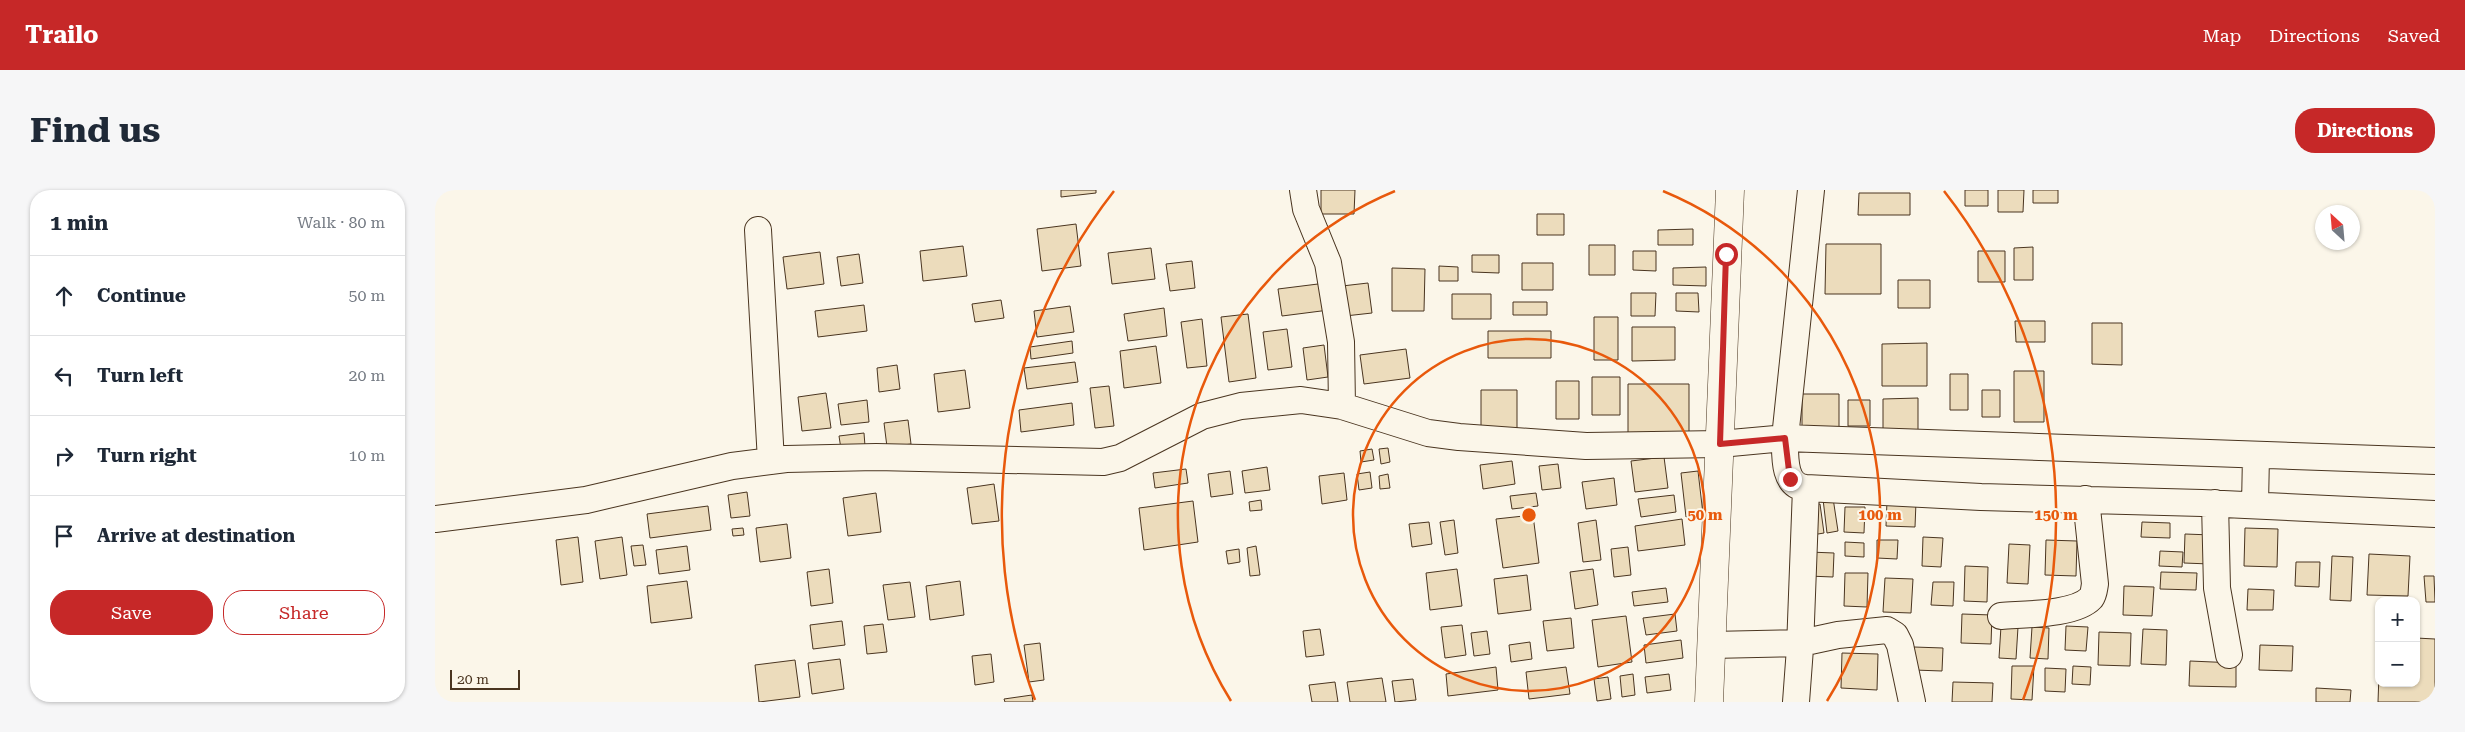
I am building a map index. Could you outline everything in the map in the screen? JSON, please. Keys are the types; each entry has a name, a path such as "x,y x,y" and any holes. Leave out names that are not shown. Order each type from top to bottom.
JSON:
{"main road":[{"path":"1709,702 1723,645 1722,443 1730,190"}],"street":[{"path":"1303,190 1306,209 1328,263 1341,342 1342,406"},
{"path":"1796,702 1788,460 1811,190"},
{"path":"758,230 771,461"},
{"path":"435,519 585,500 732,466 771,461 876,457 1103,462 1120,458 1202,416 1241,406 1301,400 1342,406 1428,434 1585,446 1722,443 1788,460 2086,500 2215,503 2435,514"},
{"path":"1788,460 2255,455 2435,461"},
{"path":"2255,455 2255,505"},
{"path":"2001,616 2070,609 2084,604 2093,596 2095,584 2086,500"},
{"path":"2215,503 2217,588 2229,655"},
{"path":"1723,645 1794,643 1838,635 1887,630 1895,635 1900,645 1912,702"}],"building":[{"path":"1061,190 1096,190 1096,193 1061,197"},
{"path":"1321,190 1355,190 1354,214 1321,214"},
{"path":"1965,190 1988,190 1988,206 1965,206"},
{"path":"1998,190 2024,190 2023,212 1998,212"},
{"path":"2033,190 2058,190 2058,203 2033,203"},
{"path":"1859,193 1910,193 1910,215 1858,215"},
{"path":"1537,214 1564,214 1564,235 1537,235"},
{"path":"1076,224 1081,266 1042,271 1037,229"},
{"path":"1693,229 1693,245 1658,245 1658,230"},
{"path":"1826,244 1881,244 1881,294 1825,294"},
{"path":"1589,245 1615,245 1615,275 1589,275"},
{"path":"963,246 967,276 923,281 920,251"},
{"path":"2033,247 2033,280 2014,280 2014,248"},
{"path":"1151,248 1155,279 1112,284 1108,253"},
{"path":"1633,251 1656,251 1656,271 1633,270"},
{"path":"1978,251 2005,251 2005,282 1978,282"},
{"path":"820,252 824,284 787,289 783,257"},
{"path":"859,254 863,283 841,286 837,257"},
{"path":"1472,255 1499,255 1499,273 1472,272"},
{"path":"1192,261 1195,288 1170,291 1166,264"},
{"path":"1522,263 1553,263 1553,290 1522,290"},
{"path":"1439,266 1458,267 1458,281 1439,281"},
{"path":"1706,267 1706,286 1673,285 1673,268"},
{"path":"1392,268 1425,269 1424,311 1392,311"},
{"path":"1898,280 1930,280 1930,308 1898,308"},
{"path":"1326,283 1329,310 1282,316 1278,289"},
{"path":"1368,283 1372,313 1345,316 1342,286"},
{"path":"1631,293 1656,293 1655,316 1631,316"},
{"path":"1676,293 1698,293 1699,312 1676,311"},
{"path":"1452,294 1491,294 1491,319 1452,319"},
{"path":"1001,300 1004,318 975,322 972,304"},
{"path":"1513,302 1547,302 1547,315 1513,315"},
{"path":"864,305 867,331 818,337 815,311"},
{"path":"1070,306 1074,332 1037,337 1034,311"},
{"path":"1164,308 1167,336 1128,341 1124,314"},
{"path":"1248,314 1256,378 1229,382 1221,317"},
{"path":"1594,317 1618,317 1618,360 1594,360"},
{"path":"1202,319 1207,366 1187,368 1181,322"},
{"path":"2015,321 2045,321 2045,342 2016,342"},
{"path":"2092,323 2122,323 2122,365 2092,364"},
{"path":"1632,327 1675,327 1675,360 1632,361"},
{"path":"1287,329 1292,367 1268,370 1263,332"},
{"path":"1488,331 1551,331 1551,358 1488,358"},
{"path":"1072,341 1073,353 1031,359 1030,347"},
{"path":"1927,343 1927,386 1882,386 1882,344"},
{"path":"1324,345 1328,377 1307,380 1303,348"},
{"path":"1156,346 1161,383 1124,388 1120,351"},
{"path":"1406,349 1410,378 1364,384 1360,355"},
{"path":"1075,362 1078,382 1027,389 1024,368"},
{"path":"897,365 900,389 879,392 877,368"},
{"path":"965,370 970,408 938,412 934,374"},
{"path":"2014,371 2044,371 2044,422 2014,422"},
{"path":"1950,374 1968,374 1968,410 1950,410"},
{"path":"1592,377 1620,377 1620,415 1592,415"},
{"path":"1556,381 1579,381 1579,419 1556,419"},
{"path":"1628,384 1689,384 1689,434 1628,434"},
{"path":"1109,386 1114,426 1095,428 1090,388"},
{"path":"1481,390 1517,390 1517,429 1481,429"},
{"path":"1982,390 2000,390 2000,417 1982,417"},
{"path":"826,393 831,428 802,431 798,397"},
{"path":"1802,394 1839,394 1839,429 1802,429"},
{"path":"1918,398 1918,435 1883,435 1883,399"},
{"path":"867,400 869,422 841,425 838,404"},
{"path":"1848,400 1870,400 1870,426 1848,426"},
{"path":"1072,403 1074,425 1021,432 1019,410"},
{"path":"908,420 911,444 887,447 884,423"},
{"path":"864,433 865,446 841,449 839,436"},
{"path":"1388,448 1390,462 1381,464 1379,449"},
{"path":"1372,449 1374,460 1361,462 1360,451"},
{"path":"1664,457 1668,488 1635,492 1631,461"},
{"path":"1512,461 1515,484 1483,489 1480,465"},
{"path":"1558,464 1561,488 1542,490 1539,466"},
{"path":"1267,467 1270,490 1245,493 1242,471"},
{"path":"1186,469 1188,483 1155,488 1153,473"},
{"path":"1230,471 1233,494 1211,497 1208,474"},
{"path":"1698,471 1703,514 1686,517 1681,473"},
{"path":"1370,472 1372,488 1359,490 1357,474"},
{"path":"1344,473 1347,500 1322,504 1319,476"},
{"path":"1388,474 1390,488 1380,489 1379,476"},
{"path":"1614,478 1617,505 1586,509 1582,482"},
{"path":"994,484 999,521 972,524 967,488"},
{"path":"747,492 750,516 731,518 728,495"},
{"path":"876,493 881,532 848,536 843,498"},
{"path":"1536,493 1538,506 1512,509 1510,496"},
{"path":"1674,495 1676,512 1641,517 1638,499"},
{"path":"1833,498 1838,531 1827,533 1823,499"},
{"path":"1261,500 1262,510 1250,511 1249,502"},
{"path":"1193,501 1198,542 1144,550 1139,508"},
{"path":"1887,501 1916,502 1915,527 1886,526"},
{"path":"1820,504 1824,533 1812,535 1808,506"},
{"path":"708,506 711,530 650,538 647,514"},
{"path":"1845,507 1865,507 1864,533 1844,532"},
{"path":"1533,515 1539,563 1503,568 1496,519"},
{"path":"1682,519 1685,545 1638,551 1635,526"},
{"path":"1454,520 1458,553 1445,555 1440,522"},
{"path":"1596,520 1601,560 1583,562 1578,523"},
{"path":"1429,522 1432,544 1412,547 1409,524"},
{"path":"2142,522 2170,523 2170,538 2141,537"},
{"path":"787,524 791,558 760,562 756,528"},
{"path":"743,528 744,535 733,536 732,529"},
{"path":"2245,528 2278,529 2277,567 2244,566"},
{"path":"2185,534 2212,535 2210,564 2184,563"},
{"path":"578,537 583,582 561,585 556,540"},
{"path":"622,537 627,575 600,579 595,541"},
{"path":"1923,537 1943,538 1941,567 1922,566"},
{"path":"1877,540 1898,540 1897,559 1877,558"},
{"path":"2046,540 2077,541 2076,576 2045,575"},
{"path":"1845,542 1864,543 1864,557 1845,556"},
{"path":"2009,544 2030,545 2028,584 2007,583"},
{"path":"643,545 646,565 634,566 631,546"},
{"path":"687,546 690,570 659,574 656,550"},
{"path":"1256,546 1260,575 1250,576 1247,548"},
{"path":"1628,547 1631,575 1614,577 1611,549"},
{"path":"1239,549 1240,562 1228,564 1226,551"},
{"path":"2160,551 2183,552 2182,567 2159,566"},
{"path":"1809,552 1834,553 1833,577 1808,576"},
{"path":"2369,554 2410,556 2408,596 2367,595"},
{"path":"2332,556 2353,557 2351,601 2330,600"},
{"path":"2296,562 2320,562 2319,587 2295,586"},
{"path":"1965,566 1988,567 1987,602 1964,601"},
{"path":"829,569 833,603 811,606 807,572"},
{"path":"1457,569 1462,606 1430,610 1426,573"},
{"path":"1593,569 1598,605 1575,609 1570,572"},
{"path":"2161,572 2197,573 2196,590 2160,589"},
{"path":"1845,573 1868,573 1867,607 1844,606"},
{"path":"1527,575 1531,610 1498,614 1494,579"},
{"path":"2424,576 2434,576 2435,602 2426,602"},
{"path":"1885,578 1913,579 1911,613 1883,612"},
{"path":"687,581 692,618 651,623 647,586"},
{"path":"960,581 964,615 930,620 926,586"},
{"path":"910,582 915,617 888,620 883,585"},
{"path":"1933,582 1954,582 1953,606 1931,605"},
{"path":"2124,586 2154,587 2152,616 2123,615"},
{"path":"1666,588 1668,602 1634,606 1632,592"},
{"path":"2248,589 2274,590 2273,610 2247,610"},
{"path":"1675,614 1677,631 1646,635 1643,618"},
{"path":"1962,614 1992,615 1991,644 1961,643"},
{"path":"1626,616 1632,662 1598,667 1592,620"},
{"path":"1571,618 1574,648 1547,651 1543,621"},
{"path":"842,621 845,645 813,649 810,625"},
{"path":"883,624 887,652 867,654 864,626"},
{"path":"1462,625 1466,655 1445,658 1441,627"},
{"path":"2001,626 2018,627 2016,659 1999,658"},
{"path":"2066,626 2088,627 2086,651 2065,650"},
{"path":"2032,627 2049,628 2048,659 2030,658"},
{"path":"1320,629 1324,655 1306,657 1303,631"},
{"path":"2143,629 2167,630 2166,665 2141,664"},
{"path":"1487,631 1490,654 1474,656 1471,633"},
{"path":"2099,632 2131,633 2130,666 2098,665"},
{"path":"2420,638 2435,639 2435,702 2378,702 2379,687 2420,687"},
{"path":"1681,640 1683,658 1646,663 1644,645"},
{"path":"1530,642 1532,659 1511,662 1509,645"},
{"path":"1040,643 1044,680 1029,682 1024,645"},
{"path":"2260,645 2293,646 2292,671 2259,670"},
{"path":"1914,647 1943,648 1942,671 1914,670"},
{"path":"1842,653 1878,654 1877,690 1841,688"},
{"path":"991,654 994,682 975,685 972,656"},
{"path":"840,659 844,689 812,694 808,663"},
{"path":"795,660 800,697 759,702 755,665"},
{"path":"2190,661 2236,663 2236,687 2189,686"},
{"path":"2012,666 2034,666 2032,700 2011,699"},
{"path":"2073,666 2091,667 2090,685 2072,684"},
{"path":"1496,667 1498,690 1448,696 1446,674"},
{"path":"1566,667 1570,694 1529,699 1526,672"},
{"path":"2045,668 2066,669 2065,692 2045,691"},
{"path":"1633,674 1635,695 1622,697 1620,676"},
{"path":"1669,674 1671,690 1647,693 1645,677"},
{"path":"1608,677 1611,699 1597,701 1594,679"},
{"path":"1382,678 1386,702 1350,702 1347,682"},
{"path":"1413,679 1416,700 1395,702 1392,681"},
{"path":"1335,682 1338,702 1312,702 1309,685"},
{"path":"1953,682 1993,683 1992,702 1952,702"},
{"path":"2316,688 2351,690 2350,702 2316,702"},
{"path":"1032,695 1033,702 1005,702 1004,699"}],"route":[{"path":"1726,254 1720,444 1724,442 1785,438 1790,479"}]}
